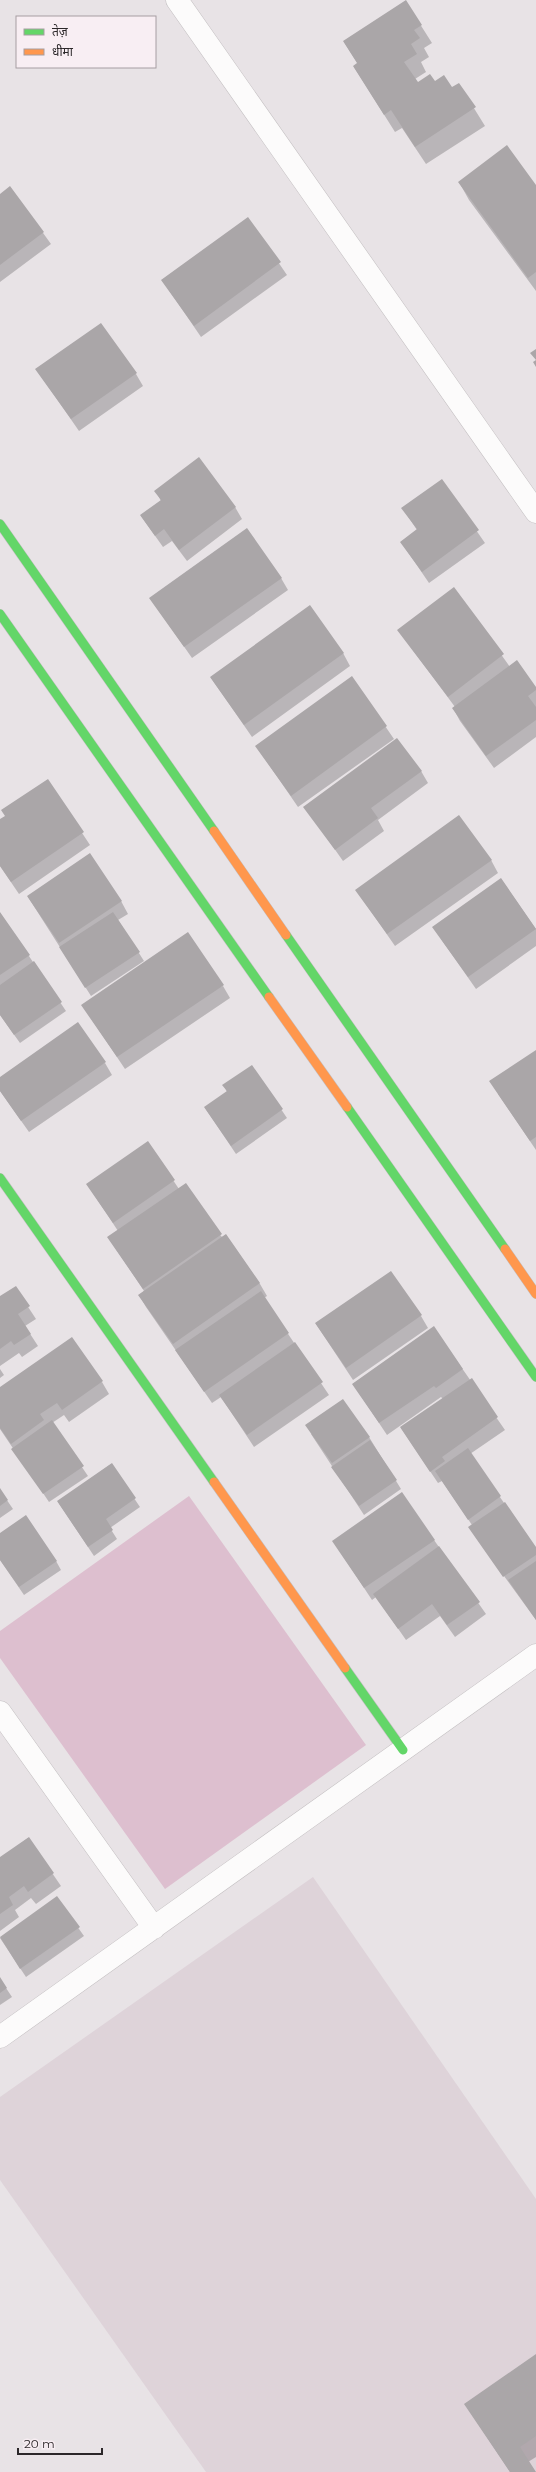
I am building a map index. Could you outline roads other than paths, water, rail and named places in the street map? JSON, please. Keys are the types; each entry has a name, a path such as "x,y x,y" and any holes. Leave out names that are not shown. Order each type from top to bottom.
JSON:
{"street":[{"path":"177,0 536,512"},
{"path":"0,524 533,1283"},
{"path":"0,614 536,1377"},
{"path":"0,1178 403,1750"},
{"path":"0,2037 536,1655"},
{"path":"0,1712 154,1928"}]}
